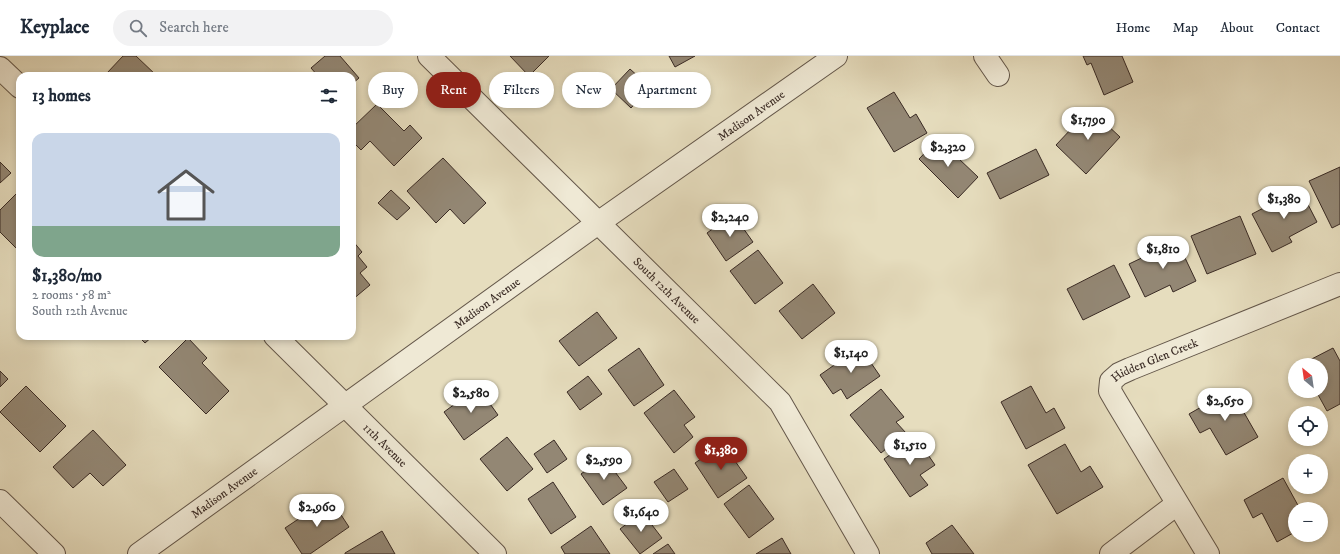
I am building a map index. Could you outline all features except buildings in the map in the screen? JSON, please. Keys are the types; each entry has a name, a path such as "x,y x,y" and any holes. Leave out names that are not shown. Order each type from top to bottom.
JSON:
{"street":[{"name":"South 12th Avenue","path":"429,56 780,402 868,554"},
{"name":"Madison Avenue","path":"139,554 598,223 836,56"},
{"path":"985,56 998,75"},
{"path":"0,68 16,83"},
{"name":"Hidden Glen Creek","path":"1208,554 1116,403 1110,391 1111,381 1119,374 1130,369 1340,284"},
{"name":"11th Avenue","path":"279,340 495,554"},
{"path":"0,501 54,554"},
{"path":"1111,554 1178,504"}]}
